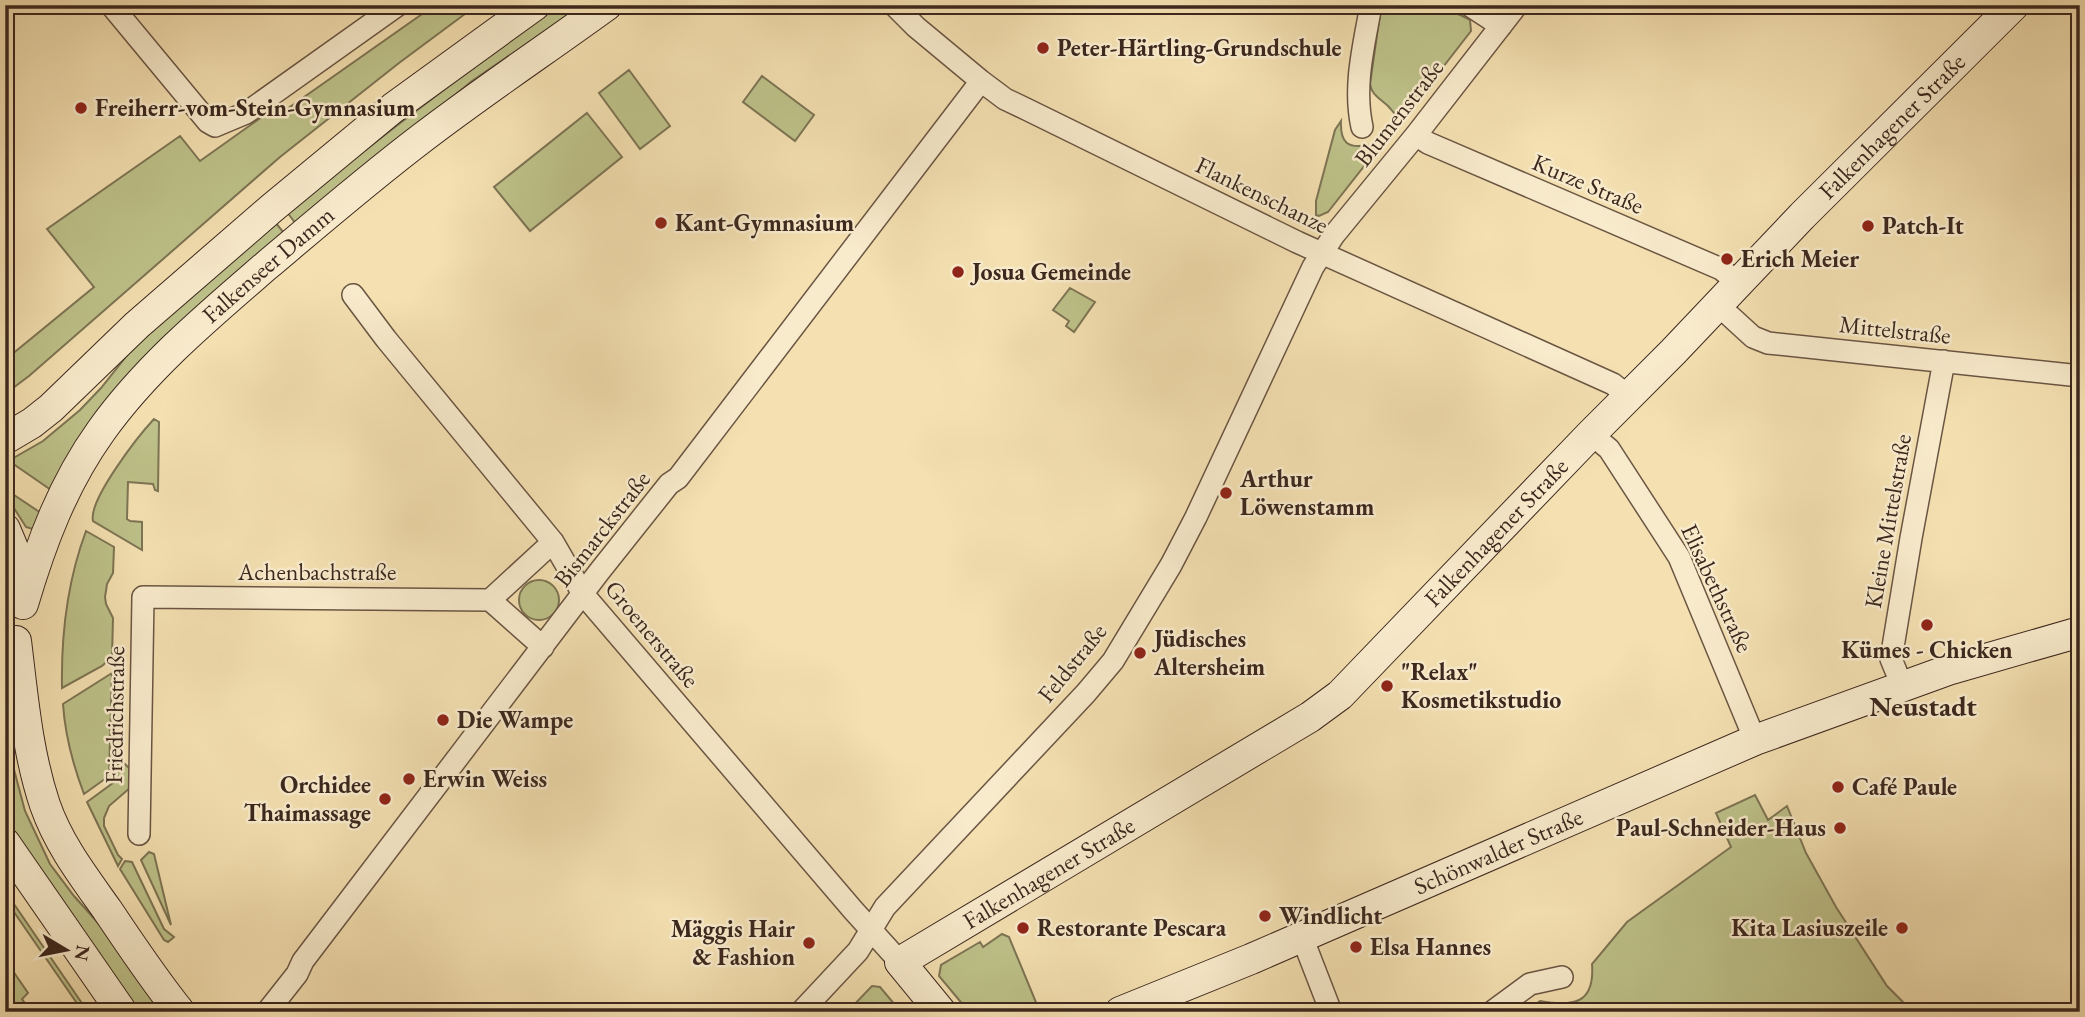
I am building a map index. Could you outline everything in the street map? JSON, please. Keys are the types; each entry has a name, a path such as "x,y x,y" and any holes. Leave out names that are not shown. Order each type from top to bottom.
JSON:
{"street":[{"path":"111,5 208,122 215,126 246,113 398,5"},
{"name":"Falkenseer Damm","path":"5,439 51,408 137,325 281,200 393,108 535,5"},
{"name":"Falkenseer Damm","path":"23,604 48,528 78,468 125,398 169,352 279,254 422,138 607,5"},
{"name":"Flankenschanze","path":"894,5 916,27 1005,99 1321,254 1613,384 1629,396"},
{"path":"1362,127 1358,107 1359,76 1371,5"},
{"path":"1469,5 1501,26"},
{"name":"Blumenstraße","path":"1321,254 1517,5"},
{"name":"Falkenhagener Straße","path":"900,962 1321,710 1354,681 1802,216 2014,5"},
{"name":"Bismarckstraße","path":"267,1012 583,594 670,484 678,478 981,81"},
{"name":"Kurze Straße","path":"1416,135 1428,143 1721,269 1728,294"},
{"name":"Feldstraße","path":"801,1012 858,951 885,907 1113,661 1171,565 1196,517 1321,254"},
{"name":"Mittelstraße","path":"1728,294 1753,337 1768,343 2080,376"},
{"name":"Groenerstraße","path":"353,295 553,542 583,594 900,962"},
{"name":"Kleine Mittelstraße","path":"1903,688 1891,659 1944,361"},
{"name":"Elisabethstraße","path":"1591,434 1609,449 1679,557 1755,740"},
{"path":"5,529 18,560 23,604 16,641 5,671"},
{"path":"543,647 490,600 553,542"},
{"name":"Achenbachstraße","path":"143,597 490,600"},
{"name":"Friedrichstraße","path":"139,834 143,597"},
{"name":"Schönwalder Straße","path":"1120,1012 1302,937 1755,740 1951,669 2080,632"},
{"path":"16,641 29,745 54,827 74,863 180,1012"},
{"path":"5,843 122,1012"},
{"path":"1302,937 1331,1012"},
{"path":"900,962 941,1012"},
{"path":"1492,1012 1530,984 1562,977"}],"green space":[{"path":"435,5 477,5 280,157 5,394 5,360 94,287 47,229 180,136 200,161 266,114 277,116"},
{"path":"560,5 583,5 472,81 296,224 287,212 422,106"},
{"path":"1384,5 1439,9 1470,20 1471,31 1401,118 1374,94 1370,84 1381,7"},
{"path":"629,70 670,126 640,149 599,93"},
{"path":"762,76 814,115 795,141 743,102"},
{"path":"587,113 622,157 530,231 494,187"},
{"path":"1341,121 1342,135 1347,143 1355,146 1368,145 1372,156 1328,212 1319,216 1316,215 1316,201 1335,130"},
{"path":"275,222 284,233 51,490 12,463 10,460 43,441 80,410 133,348"},
{"path":"1070,288 1095,302 1074,332 1066,326 1069,321 1053,310"},
{"path":"154,419 159,422 158,491 153,484 128,482 127,519 142,522 142,550 93,521 98,498 106,484"},
{"path":"5,489 41,513 33,529 26,527 5,494"},
{"path":"86,531 114,547 113,573 107,584 105,597 113,618 112,657 102,666 62,688 66,608"},
{"path":"539,580 547,581 553,586 558,592 558,608 553,614 547,619 539,620 531,619 525,614 520,608 519,600 520,592 525,586 531,581"},
{"path":"112,673 109,776 84,794 70,750 63,704"},
{"path":"8,747 25,811 50,864 100,925 164,1012 136,1012 5,823 5,749"},
{"path":"118,757 133,772 131,787 109,806 104,818 104,826 122,859 118,866 87,802 117,780"},
{"path":"1755,795 1768,820 1787,806 1806,853 1836,907 1887,986 1913,1012 1525,1012 1540,1001 1572,1002 1586,995 1592,977 1592,964 1627,922 1731,847 1716,813"},
{"path":"149,852 154,854 171,925 141,860"},
{"path":"125,861 132,862 164,929 174,937 168,942 164,940 120,869"},
{"path":"5,891 88,1012 83,1012 5,899"},
{"path":"1002,934 1009,937 1040,1012 969,1012 939,976 941,965 980,942 983,947"},
{"path":"15,974 28,993 22,999 31,1012 5,1012 5,976 8,979"},
{"path":"872,986 880,987 901,1012 847,1012"}],"place":[{"name":"Peter-Härtling-Grundschule","path":"1043,48"},
{"name":"Freiherr-vom-Stein-Gymnasium","path":"81,108"},
{"name":"Kant-Gymnasium","path":"661,223"},
{"name":"Patch-It","path":"1868,226"},
{"name":"Erich Meier","path":"1727,259"},
{"name":"Josua Gemeinde","path":"958,272"},
{"name":"Arthur Löwenstamm","path":"1226,493"},
{"name":"Kümes - Chicken","path":"1927,625"},
{"name":"Jüdisches Altersheim","path":"1140,653"},
{"name":"\"Relax\" Kosmetikstudio","path":"1387,686"},
{"name":"Die Wampe","path":"443,720"},
{"name":"Erwin Weiss","path":"409,779"},
{"name":"Café Paule","path":"1838,787"},
{"name":"Orchidee Thaimassage","path":"385,799"},
{"name":"Paul-Schneider-Haus","path":"1840,828"},
{"name":"Windlicht","path":"1265,916"},
{"name":"Restorante Pescara","path":"1023,928"},
{"name":"Kita Lasiuszeile","path":"1902,928"},
{"name":"Mäggis Hair & Fashion","path":"809,943"},
{"name":"Elsa Hannes","path":"1356,947"}],"district":[{"name":"Neustadt","path":"1923,706"}]}
